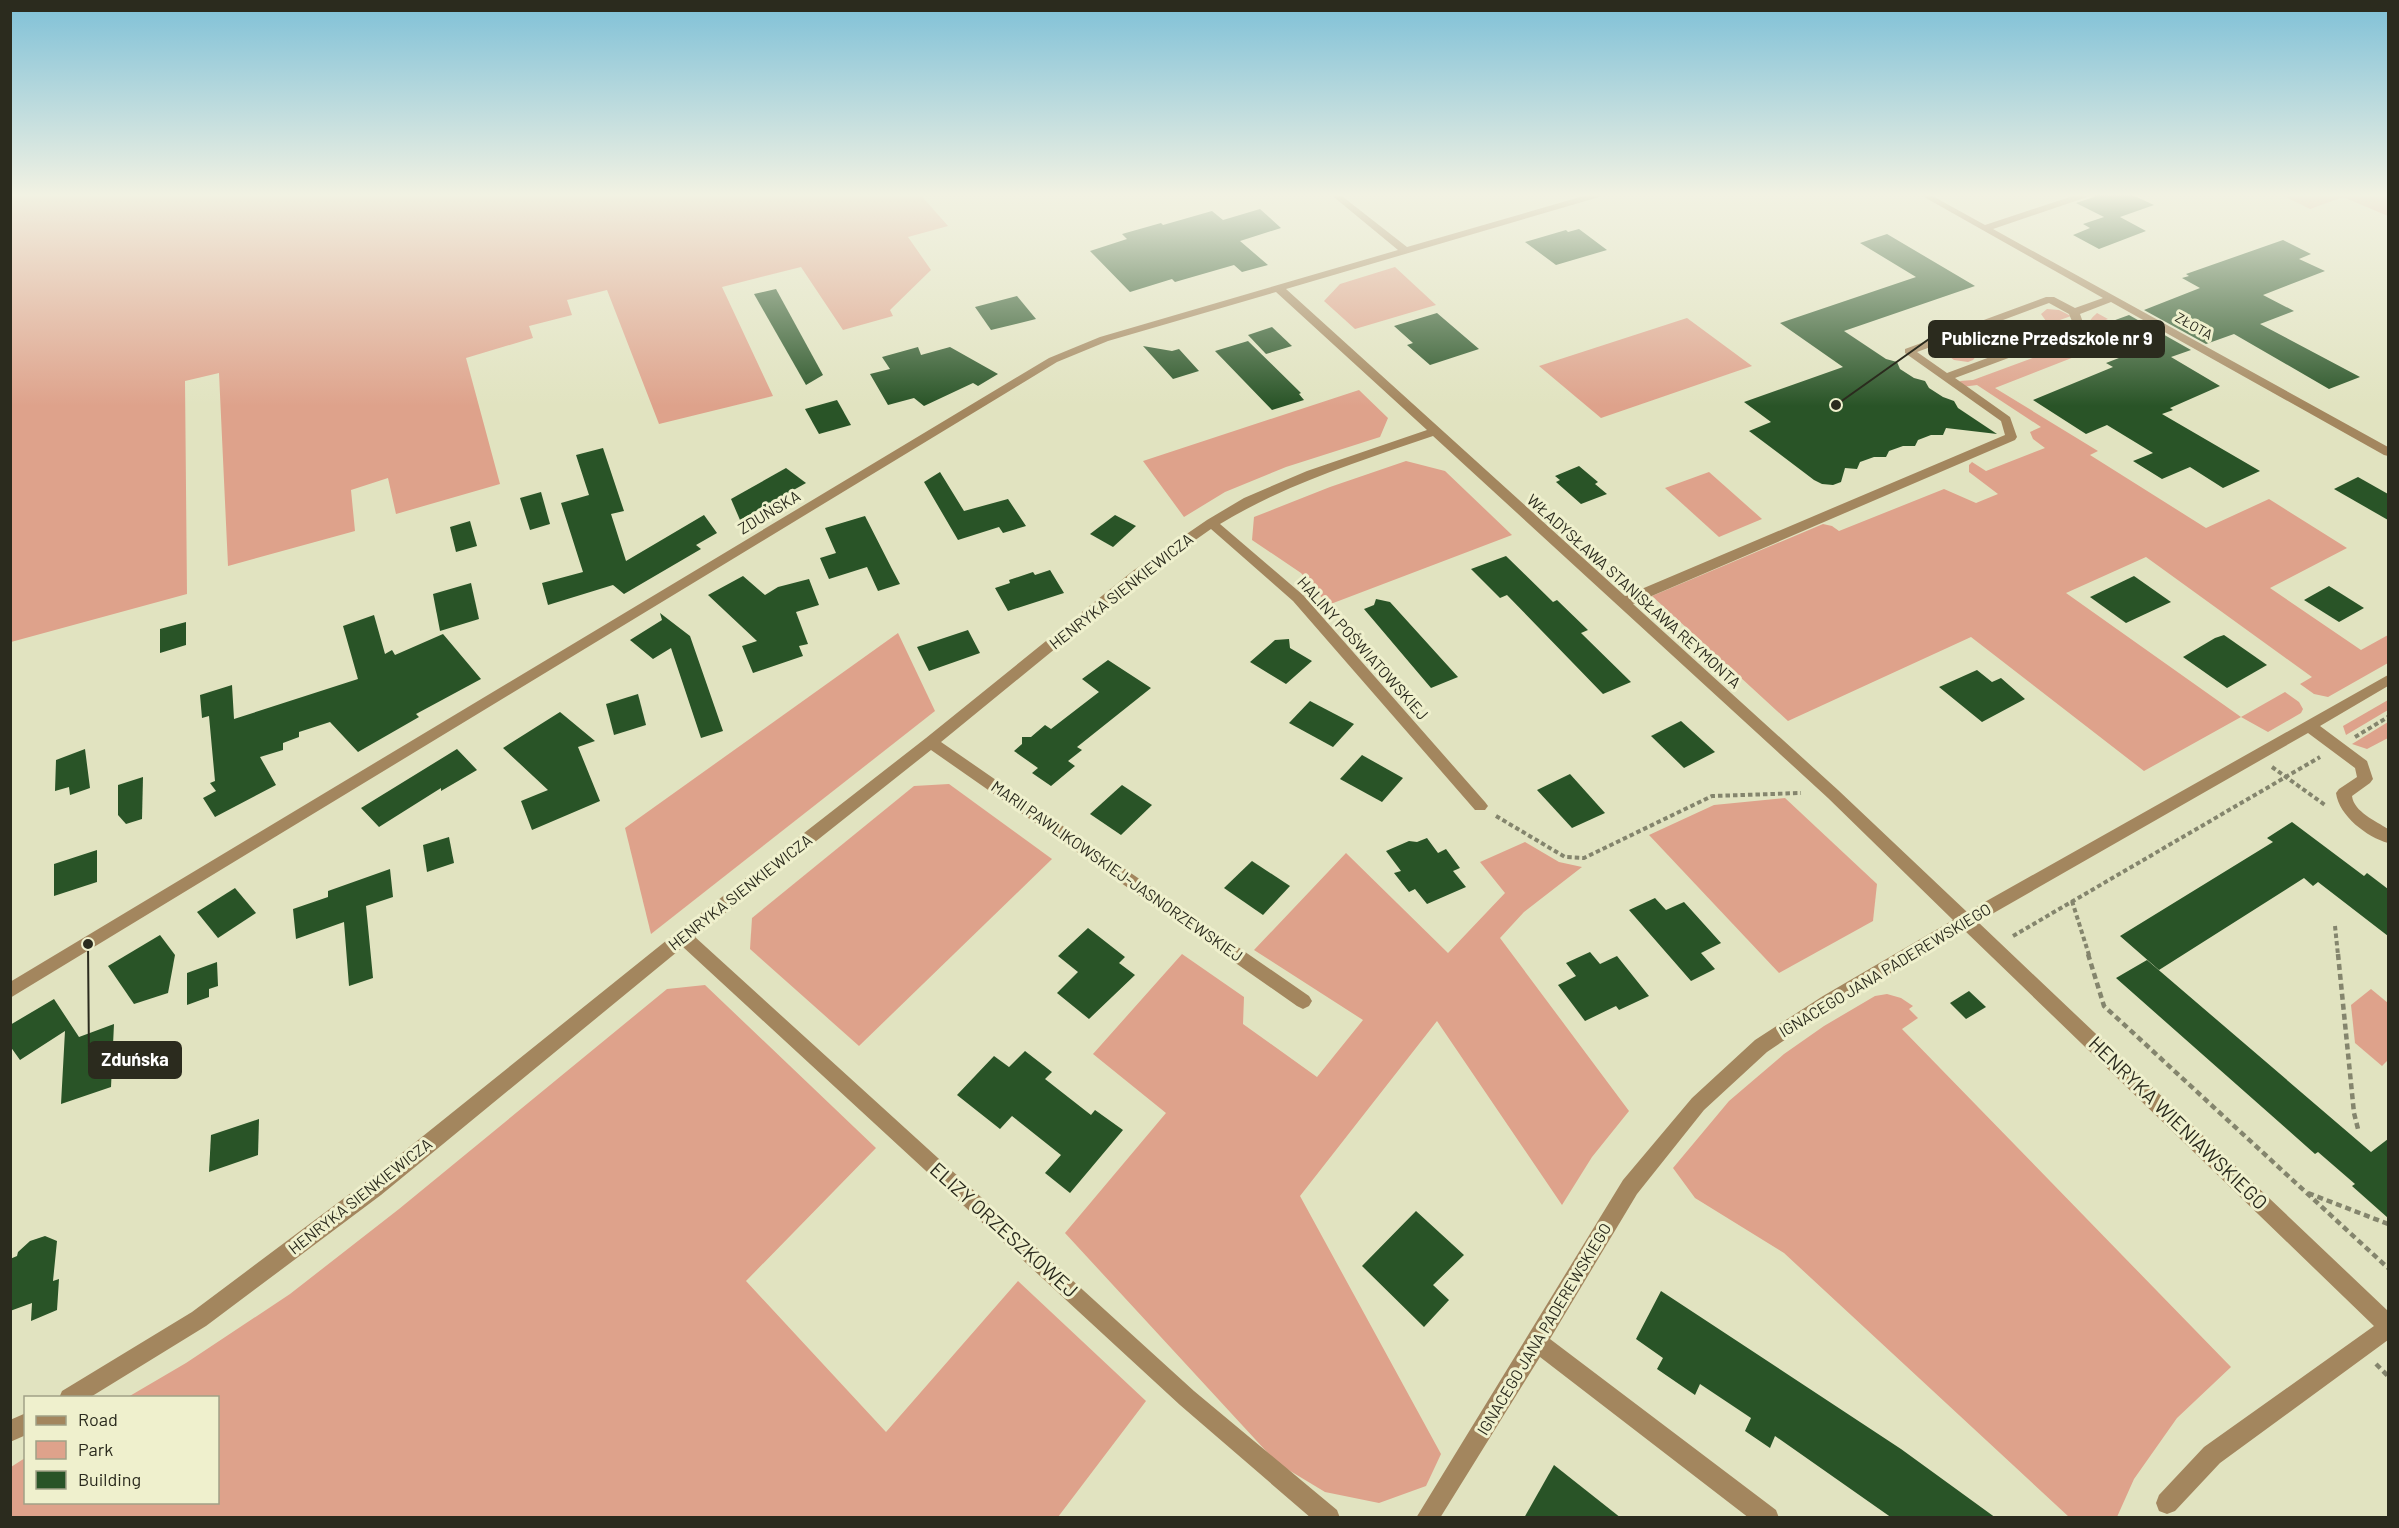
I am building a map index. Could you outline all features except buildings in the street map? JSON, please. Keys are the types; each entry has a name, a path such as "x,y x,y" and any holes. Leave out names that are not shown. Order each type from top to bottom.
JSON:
{"street":[{"name":"ZDUŃSKA","path":"10,991 1025,375 1053,360 1104,339 1360,264"},
{"name":"ZŁOTA","path":"2051,264 2388,452"},
{"name":"WŁADYSŁAWA STANISŁAWA REYMONTA","path":"1278,288 1833,794 1967,920"},
{"path":"2074,312 2113,298"},
{"path":"1622,603 2011,437 2006,418 1946,377 1909,351 2050,299 2074,312 2080,328 1946,377"},
{"name":"HENRYKA SIENKIEWICZA","path":"72,1396 199,1319 374,1188 683,937 931,742 1139,573 1211,523 1248,501 1311,474 1434,432"},
{"name":"HALINY POŚWIATOWSKIEJ","path":"1211,523 1298,598 1480,806"},
{"name":"IGNACEGO JANA PADEREWSKIEGO","path":"1427,1518 1630,1187 1698,1104 1761,1046 1829,1001 1967,920 2254,754 2388,680"},
{"path":"2308,725 2362,765 2365,779 2344,793 2343,800 2349,810 2388,837"},
{"name":"MARII PAWLIKOWSKIEJ-JASNORZEWSKIEJ","path":"931,742 1303,1001"},
{"name":"HENRYKA WIENIAWSKIEGO","path":"1967,920 2388,1326 2212,1455 2167,1503"},
{"name":"ELIZY ORZESZKOWEJ","path":"683,937 1187,1398 1329,1518"},
{"path":"1537,1342 1768,1518"},
{"path":"10,1431 24,1424"}],"path":[{"path":"1994,946 2388,717"},
{"path":"2254,754 2333,810"},
{"path":"1480,806 1565,857 1584,858 1712,796 1779,792 1833,794"},
{"path":"2072,901 2104,1006 2388,1268"},
{"path":"2335,926 2354,1113 2358,1129"},
{"path":"2304,1192 2388,1224"}],"green space":[{"path":"11,264 927,264 931,270 890,310 893,316 843,330 801,267 722,287 773,396 659,424 607,290 567,300 572,315 529,326 533,338 466,358 500,484 396,514 388,478 351,490 355,531 228,566 219,373 185,381 187,594 11,642"},
{"path":"1395,267 1436,305 1355,329 1324,301 1340,284"},
{"path":"2047,309 2059,310 2071,316 1983,348 1973,360 1968,362 1954,360 1942,351 1945,345 1958,353 2046,321 2041,314"},
{"path":"2097,313 2108,319 2090,326 2110,343 1995,388 2098,451 2090,455 2206,528 2269,499 2347,548 2270,588 2361,650 2388,635 2388,663 2328,697 2314,694 2300,684 2312,677 2146,557 2066,593 2241,717 2144,771 1971,637 1788,721 1652,596 1823,524 1839,531 1944,489 1976,503 1998,494 1969,472 1969,465 1972,462 1986,471 2045,448 2033,439 2030,432 2041,427 1977,385 1962,387 1960,381 1973,380 2092,336 2089,324"},
{"path":"1687,318 1752,366 1601,418 1539,366"},
{"path":"1359,390 1388,418 1380,437 1286,467 1225,492 1184,517 1143,461"},
{"path":"1406,461 1445,471 1512,535 1328,605 1301,573 1252,540 1254,517 1330,487"},
{"path":"1709,472 1762,519 1719,537 1665,488"},
{"path":"898,633 935,711 651,934 625,828"},
{"path":"2285,692 2299,702 2303,709 2301,713 2268,732 2241,717"},
{"path":"2388,700 2388,710 2346,735 2343,726"},
{"path":"2388,722 2388,738 2367,749 2352,744"},
{"path":"949,784 1052,859 859,1046 750,949 752,918 914,786"},
{"path":"1785,798 1877,884 1873,921 1779,973 1649,835 1714,805"},
{"path":"1525,842 1559,862 1582,867 1524,912 1500,938 1629,1111 1592,1157 1562,1205 1437,1021 1300,1196 1441,1454 1426,1486 1379,1503 1325,1492 1277,1463 1065,1233 1166,1113 1093,1054 1182,954 1244,997 1243,1024 1317,1077 1363,1020 1254,950 1346,853 1448,953 1505,893 1480,862"},
{"path":"705,985 876,1148 746,1281 886,1432 1018,1281 1146,1401 1058,1517 11,1517 11,1467 24,1459 24,1504 219,1504 219,1396 130,1396 186,1363 290,1294 399,1209 667,989"},
{"path":"2371,989 2388,1003 2388,1060 2382,1066 2355,1043 2351,1005"},
{"path":"1887,994 1901,998 1913,1006 1909,1009 1918,1018 1902,1029 2231,1367 2177,1418 2134,1479 2117,1517 2069,1517 1784,1253 1695,1198 1673,1168 1729,1101 1784,1054 1824,1026 1875,996"}],"place":[{"name":"Publiczne Przedszkole nr 9","path":"1836,405"},
{"name":"Zduńska","path":"88,944"}]}
